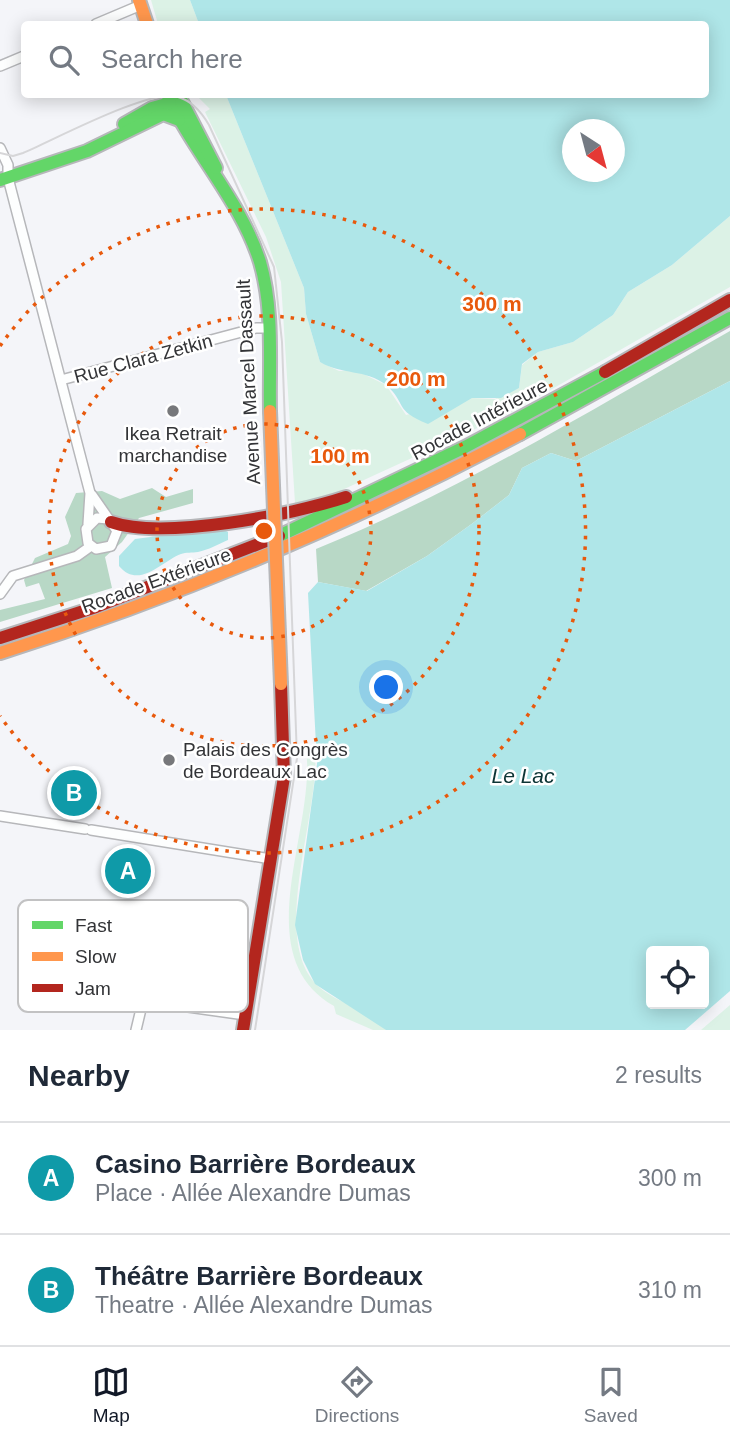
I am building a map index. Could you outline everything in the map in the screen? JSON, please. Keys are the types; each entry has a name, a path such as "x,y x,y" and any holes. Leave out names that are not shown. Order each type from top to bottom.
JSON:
{"main road":[{"path":"140,3 146,21"},
{"path":"72,154 171,98"},
{"path":"119,135 172,98"},
{"name":"Avenue Marcel Dassault","path":"173,98 179,120 219,183 259,261 265,289 284,777 248,997"},
{"name":"Avenue Marcel Dassault","path":"174,98 212,158 219,183"},
{"path":"4,179 72,154 88,151 163,114 179,120"},
{"name":"Rocade Intérieure","path":"0,637 132,595 265,544 398,484 509,426 730,300"},
{"name":"Rocade Extérieure","path":"0,653 195,587 351,522 533,430 730,318"},
{"path":"109,521 124,528 143,528 310,509 356,493 509,426"},
{"name":"Avenue Marcel Dassault","path":"243,1030 246,1012"}],"street":[{"path":"102,21 140,3"},
{"path":"0,66 21,56"},
{"path":"0,148 8,165 4,179 90,492 85,533 91,546"},
{"name":"Rue Clara Zetkin","path":"61,380 256,328 267,328"},
{"path":"0,594 13,576 77,556 91,546 107,548 115,541 117,531 90,492"},
{"path":"88,524 97,519 109,521"},
{"path":"0,816 271,859"},
{"path":"136,1030 140,1012"},
{"path":"224,1012 245,1015"}],"green space":[{"path":"151,0 190,0 198,21 157,21"},
{"path":"199,98 227,98 304,288 306,314 320,362 339,371 355,370 386,385 406,415 472,398 495,399 519,388 522,365 538,352 573,342 613,315 628,292 672,265 730,216 730,287 512,412 329,496 295,503 281,282 266,237 205,112 210,109"},
{"path":"730,331 730,381 576,461 551,453 522,468 509,495 427,556 366,591 318,582 316,549 423,501 475,474"},
{"path":"152,488 166,497 193,489 193,503 139,518 122,542 105,557 112,588 0,622 0,610 45,599 39,583 26,587 24,580 35,558 68,544 71,536 65,517 76,493 102,491 120,499"},
{"path":"315,747 315,774 297,904 297,934 302,961 315,983 323,990 371,1016 386,1030 373,1030 336,1014 334,1006 308,984 294,956 289,923 291,888 307,781 306,749"},
{"path":"730,1005 730,1030 701,1030"}],"water":[{"path":"190,0 730,0 730,216 672,265 628,292 613,315 573,342 538,352 522,364 519,388 501,398 472,398 428,424 410,415 392,391 378,380 320,362 306,314 304,288 227,98 709,98 709,21 198,21"},
{"name":"Le Lac","path":"730,381 730,991 685,1030 386,1030 315,984 303,960 295,925 317,764 308,593 318,582 367,591 427,556 473,523 509,495 522,468 551,453 576,461"},
{"path":"220,528 228,532 228,540 202,551 181,554 150,572 134,575 119,566 119,556 135,539"}],"tram line":[{"path":"0,153 13,156 23,153 125,107 156,98"},
{"path":"180,98 196,108 209,125 274,267 282,342 297,758 255,1030"}],"traffic: fast":[{"path":"169,98 241,218 260,262 269,317 270,411"},
{"path":"180,98 216,168"},
{"path":"124,124 152,108 170,103"},
{"path":"0,180 87,151 163,114 179,120"},
{"path":"520,434 730,318"},
{"path":"279,536 465,447 605,372"}],"traffic: slow":[{"path":"139,0 146,21"},
{"path":"270,411 281,684"},
{"path":"0,653 134,607 265,556 393,498 520,434"}],"traffic: jam":[{"path":"605,372 730,300"},
{"path":"111,522 134,527 194,527 262,518 346,497"},
{"path":"0,638 96,607 279,536"},
{"path":"248,999 284,777 281,684"},
{"path":"243,1030 246,1012"}],"place":[{"name":"Ikea Retrait marchandise","path":"173,411"},
{"name":"Palais des Congrès de Bordeaux Lac","path":"169,760"},
{"name":"Théâtre Barrière Bordeaux","path":"74,793"},
{"name":"Casino Barrière Bordeaux","path":"128,871"}]}
